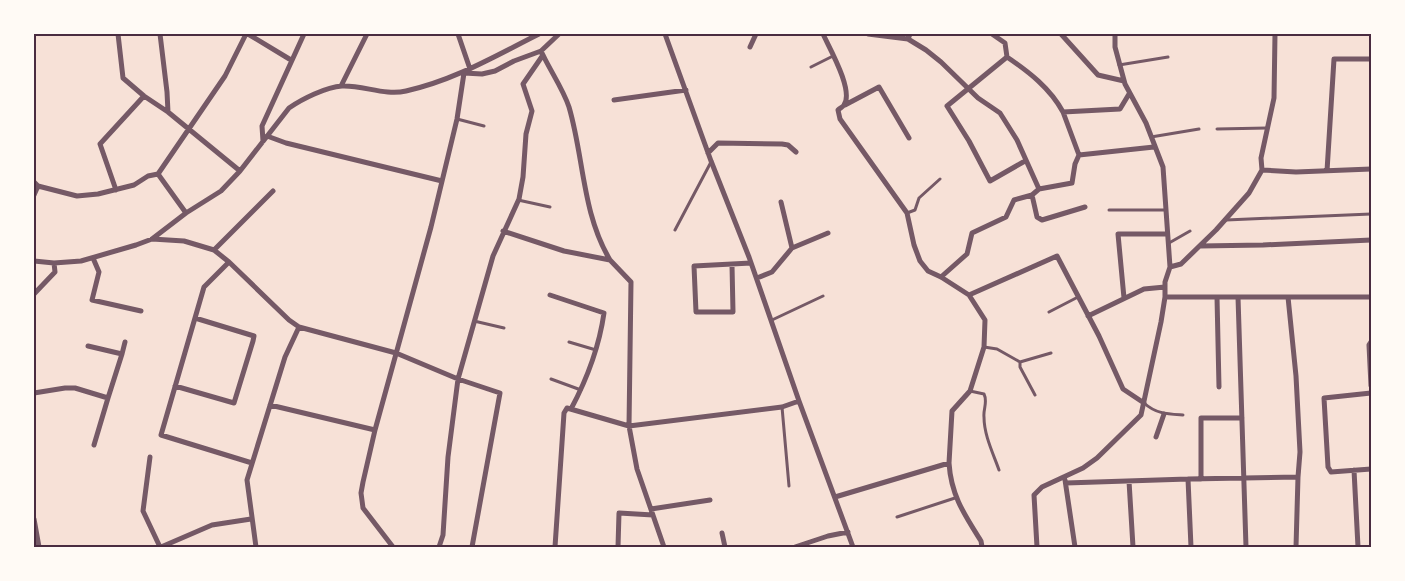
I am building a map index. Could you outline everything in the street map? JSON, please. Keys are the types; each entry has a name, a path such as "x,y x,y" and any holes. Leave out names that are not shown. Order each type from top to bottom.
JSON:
{"street":[{"path":"118,34 124,78 240,172"},
{"path":"160,34 168,112"},
{"path":"34,195 36,184 77,196 116,190 134,185 148,176 158,174 190,130 225,76 247,34 291,60"},
{"path":"263,142 262,126 304,34"},
{"path":"341,86 367,34"},
{"path":"458,34 470,68"},
{"path":"34,261 54,263 81,261 152,239 186,213 221,191 240,172 290,108 300,100 341,86 403,92 464,72 539,34"},
{"path":"439,547 442,535 448,457 458,379 493,256 518,200 523,177 526,134 532,111 523,84 542,53 560,34"},
{"path":"665,34 772,320 799,402 853,547"},
{"path":"750,48 756,34"},
{"path":"823,34 845,83 847,94 845,105"},
{"path":"872,34 909,36 969,87 978,98 1000,112 1017,140 1025,161 1040,189"},
{"path":"992,34 1005,43 1006,57"},
{"path":"1061,34 1098,75 1124,81"},
{"path":"1037,547 1034,495 1042,487 1065,480 1104,453 1141,415 1165,297 1165,282 1170,267 1162,167 1146,123 1129,94 1124,81 1115,47 1115,34"},
{"path":"1170,267 1181,264 1225,220 1249,193 1262,170 1261,158 1274,98 1275,34"},
{"path":"464,72 482,74 495,71 514,61 542,53"},
{"path":"542,53 568,105 580,154 591,218 600,244 610,260 631,282 628,426 637,469 664,547"},
{"path":"1006,57 947,106 990,180 1025,161"},
{"path":"941,277 967,254 972,234 1006,217 1014,200 1032,195 1040,189 1072,183 1075,164 1079,155 1063,112 1054,96 1023,68 1006,57"},
{"path":"1327,171 1334,60 1371,59"},
{"path":"393,547 363,508 362,487 375,430 457,120 464,72"},
{"path":"909,138 879,87 838,110 840,119 906,213 920,261 928,271 970,295 985,320 984,347 970,391 952,411 949,462 950,478 955,498 981,541 982,547"},
{"path":"614,100 686,90"},
{"path":"1063,112 1120,109 1129,94"},
{"path":"116,190 100,144 144,96"},
{"path":"267,136 286,143 442,181"},
{"path":"708,153 718,143 767,142 788,145 796,152"},
{"path":"1079,155 1154,147"},
{"path":"1262,170 1327,171 1371,169"},
{"path":"158,174 186,213"},
{"path":"214,250 273,191"},
{"path":"1032,195 1037,217 1042,220 1085,207"},
{"path":"781,202 792,248"},
{"path":"503,231 564,251 610,260"},
{"path":"756,278 772,272 792,248 828,233"},
{"path":"1124,298 1118,234 1167,234"},
{"path":"152,239 184,240 214,250 289,320 299,327 396,353 458,379 500,393 472,547"},
{"path":"1200,246 1371,240"},
{"path":"970,295 1057,256 1123,389 1144,403"},
{"path":"93,258 99,272 92,300 141,311"},
{"path":"229,262 204,287 160,435 252,464"},
{"path":"34,294 55,272 54,263"},
{"path":"732,265 733,312 696,312 694,266 751,263"},
{"path":"1088,316 1144,290 1165,287"},
{"path":"550,295 604,313 601,336 581,390 571,409"},
{"path":"1165,297 1371,297"},
{"path":"1217,297 1219,387"},
{"path":"1238,297 1246,547"},
{"path":"1288,297 1296,376 1300,444 1296,547"},
{"path":"175,386 234,403 254,336 195,318"},
{"path":"256,547 247,480 284,356 299,327"},
{"path":"94,445 125,342"},
{"path":"1371,342 1369,345 1371,386"},
{"path":"88,346 122,354"},
{"path":"34,393 75,388 108,398"},
{"path":"1371,393 1324,398 1328,467 1332,472 1371,469"},
{"path":"555,547 564,413 567,408 628,426 782,407 799,402"},
{"path":"270,405 375,430"},
{"path":"1156,437 1164,414"},
{"path":"1201,478 1201,418 1242,418"},
{"path":"150,458 143,511 160,547 212,525 251,519"},
{"path":"835,497 949,462"},
{"path":"1354,470 1358,547"},
{"path":"1065,480 1129,481 1298,477"},
{"path":"1188,479 1191,547"},
{"path":"1065,480 1075,547"},
{"path":"1129,481 1133,547"},
{"path":"618,547 619,514 652,512 710,500"},
{"path":"34,519 40,547"},
{"path":"795,547 828,536 848,532"},
{"path":"722,533 725,547"}],"lane":[{"path":"811,66 833,56"},
{"path":"1119,65 1168,57"},
{"path":"457,120 484,126"},
{"path":"1217,129 1267,128"},
{"path":"1151,137 1198,129"},
{"path":"675,230 711,161"},
{"path":"906,213 915,210 919,198 940,180"},
{"path":"518,200 550,207"},
{"path":"1109,210 1166,210"},
{"path":"1225,220 1371,214"},
{"path":"1168,244 1190,231"},
{"path":"772,320 823,296"},
{"path":"1049,312 1078,298"},
{"path":"474,321 504,328"},
{"path":"569,342 596,350"},
{"path":"984,347 997,349 1020,362 1051,353"},
{"path":"1020,362 1020,367 1035,395"},
{"path":"551,379 581,390"},
{"path":"970,391 984,394 986,399 985,427 999,470"},
{"path":"1144,403 1152,410 1164,414 1182,415"},
{"path":"782,407 790,486"},
{"path":"897,518 955,498"}]}
